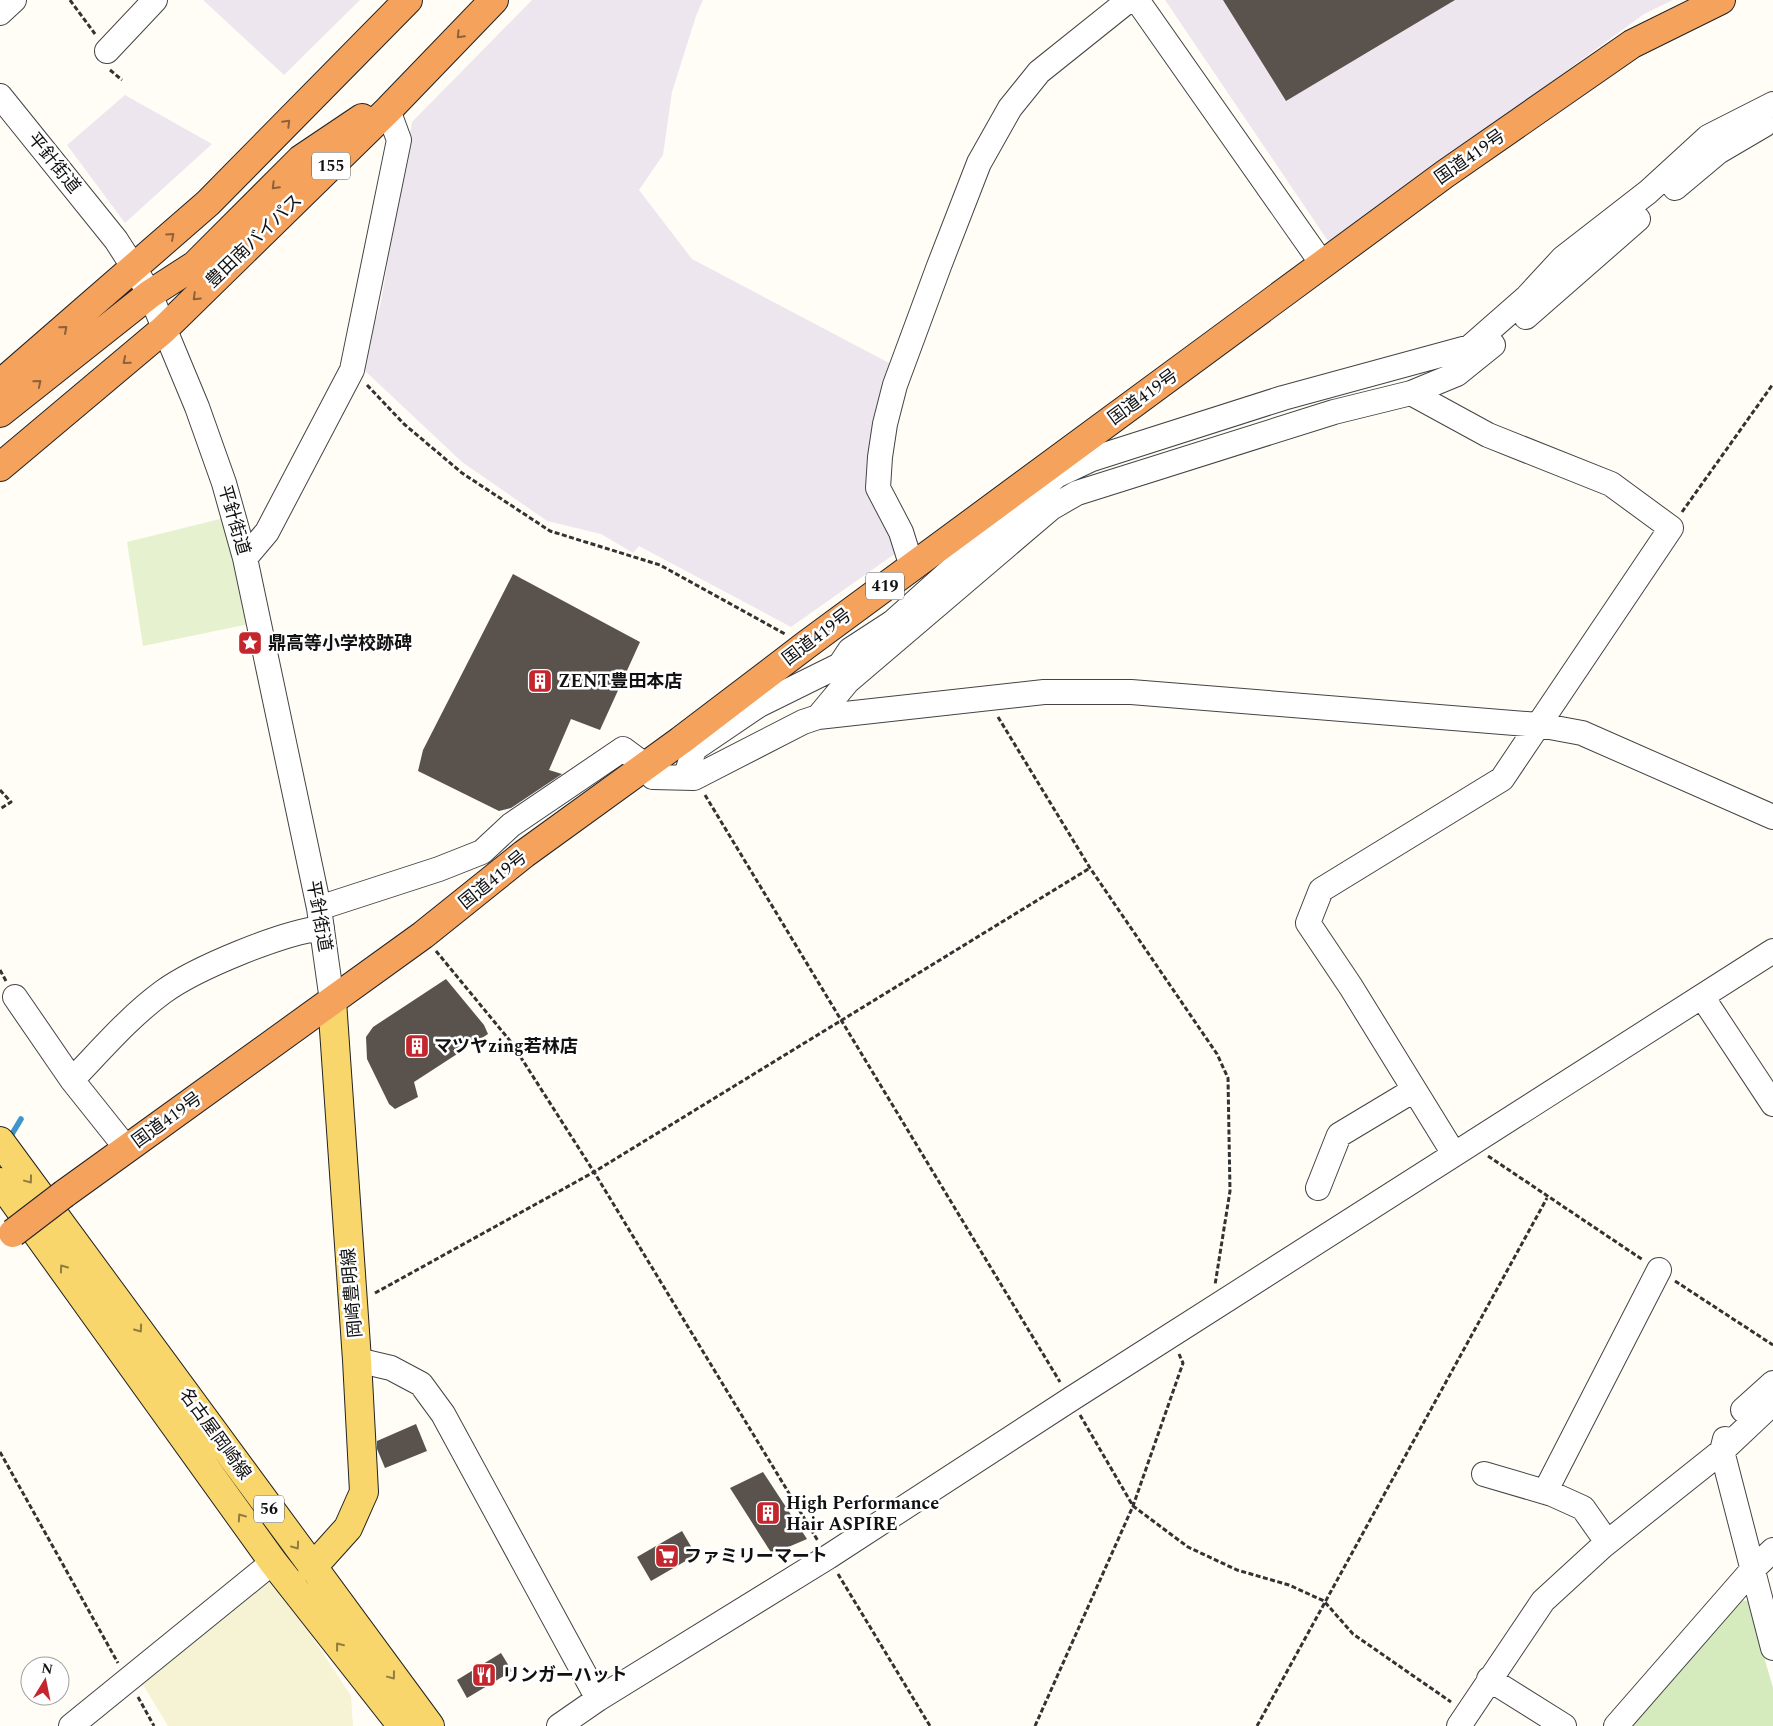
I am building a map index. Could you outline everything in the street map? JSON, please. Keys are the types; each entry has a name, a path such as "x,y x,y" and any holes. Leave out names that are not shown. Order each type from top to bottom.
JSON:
{"highway":[{"path":"0,384 208,203 408,0"},
{"name":"豊田南バイパス","path":"0,467 163,330 388,110 494,0"},
{"name":"国道419号","path":"4,1237 423,935 524,854 646,766 806,645 1445,174 1632,44 1721,0"},
{"path":"0,413 150,294 195,265 301,159 412,84"},
{"path":"0,455 70,408"}],"main road":[{"name":"岡崎豊明線","path":"312,1568 348,1528 364,1492 357,1360 332,1001"},
{"name":"名古屋岡崎線","path":"0,1141 111,1289 312,1568 430,1726"},
{"name":"名古屋岡崎線","path":"0,1182 273,1562 402,1726"}],"street":[{"path":"0,13 14,0"},
{"path":"107,50 156,0"},
{"path":"912,567 901,532 878,488 885,424 895,385 978,163 1010,108 1039,72 1128,0"},
{"path":"1137,0 1323,265"},
{"name":"平針街道","path":"0,96 116,240 150,294 163,330 209,439 245,558 320,918 332,1001"},
{"path":"690,777 694,749 759,706 840,665 850,650 893,622 1056,476 1092,458 1283,398 1470,347 1526,297 1563,258 1648,192 1708,136 1773,104"},
{"path":"245,558 267,532 352,370 399,140 388,110"},
{"path":"818,717 848,681 1051,508 1077,493 1334,412 1411,393 1457,374 1718,152 1773,119"},
{"path":"1411,393 1488,435 1611,484 1671,528 1502,779 1321,890 1308,923 1351,987 1414,1090 1463,1149"},
{"path":"72,1080 132,1018 164,991 202,971 256,947 304,930 320,918 482,852 511,825 623,750 646,766 653,777 690,777 802,722 818,717 1044,692 1131,692 1539,725 1582,733 1773,817"},
{"path":"511,825 524,854"},
{"path":"559,1726 598,1699 828,1557 1071,1399 1703,998 1773,951"},
{"path":"15,996 72,1080 127,1149"},
{"path":"1703,998 1773,1104"},
{"path":"1318,1188 1339,1135 1414,1090"},
{"path":"1545,1492 1659,1270"},
{"path":"357,1360 391,1368 421,1384 443,1414 598,1699"},
{"path":"1773,1382 1728,1424 1722,1451 1773,1648"},
{"path":"1463,1719 1542,1601 1607,1542 1722,1451 1773,1403"},
{"path":"1484,1474 1545,1492 1583,1508 1607,1542"},
{"path":"1616,1726 1753,1569 1773,1550"},
{"path":"71,1726 273,1562"},
{"path":"1490,1679 1564,1726"}],"path":[{"path":"352,370 404,424 462,473 550,531 660,565 806,645"},
{"path":"1671,528 1773,384"},
{"path":"986,698 1090,868 1217,1054 1228,1078 1230,1191 1222,1250 1215,1281 1219,1305"},
{"path":"690,777 841,1021 1134,1506 1188,1547 1237,1570 1289,1586 1324,1601 1353,1634 1463,1719"},
{"path":"0,790 10,802 0,809"},
{"path":"353,1306 594,1172 1090,868"},
{"path":"423,935 511,1042 594,1172 930,1726"},
{"path":"1463,1149 1547,1198 1773,1345"},
{"path":"1256,1726 1547,1198"},
{"path":"1035,1726 1134,1506 1183,1364 1172,1335"},
{"path":"0,1452 154,1726"}],"shaded area":[{"path":"203,0 360,0 284,75"},
{"path":"532,0 703,0 696,16 672,92 663,155 639,190 692,259 891,364 870,480 896,553 791,627 639,546 633,553 601,534 547,521 462,462 362,368 368,341 380,307 412,122"},
{"path":"1165,0 1673,0 1644,14 1330,244"},
{"path":"125,95 212,144 125,223 67,145"},
{"path":"273,1577 351,1696 353,1726 168,1726 140,1680"}],"green space":[{"path":"228,517 254,623 143,646 127,542"},
{"path":"1731,1599 1748,1601 1773,1688 1773,1726 1621,1726"}],"building":[{"path":"1223,0 1455,0 1286,101"},
{"name":"ZENT豊田本店","path":"513,574 640,642 600,730 571,719 549,770 562,774 511,808 499,811 418,771 423,750"},
{"name":"マツヤzing若林店","path":"446,979 484,1025 488,1034 414,1082 418,1097 395,1109 389,1104 367,1059 366,1037 373,1027"},
{"path":"416,1424 427,1451 385,1468 377,1449 377,1441"},
{"name":"High Performance Hair ASPIRE","path":"763,1472 807,1539 772,1554 730,1488"},
{"name":"ファミリーマート","path":"682,1531 696,1555 651,1581 637,1557"},
{"name":"リンガーハット","path":"501,1653 512,1671 467,1698 457,1680"}],"waterway":[{"path":"9,1139 21,1119"}],"place":[{"name":"鼎高等小学校跡碑","path":"250,643"},
{"name":"ZENT豊田本店","path":"540,681"},
{"name":"マツヤzing若林店","path":"417,1046"},
{"name":"High Performance Hair ASPIRE","path":"768,1513"},
{"name":"ファミリーマート","path":"667,1556"},
{"name":"リンガーハット","path":"484,1675"}]}
